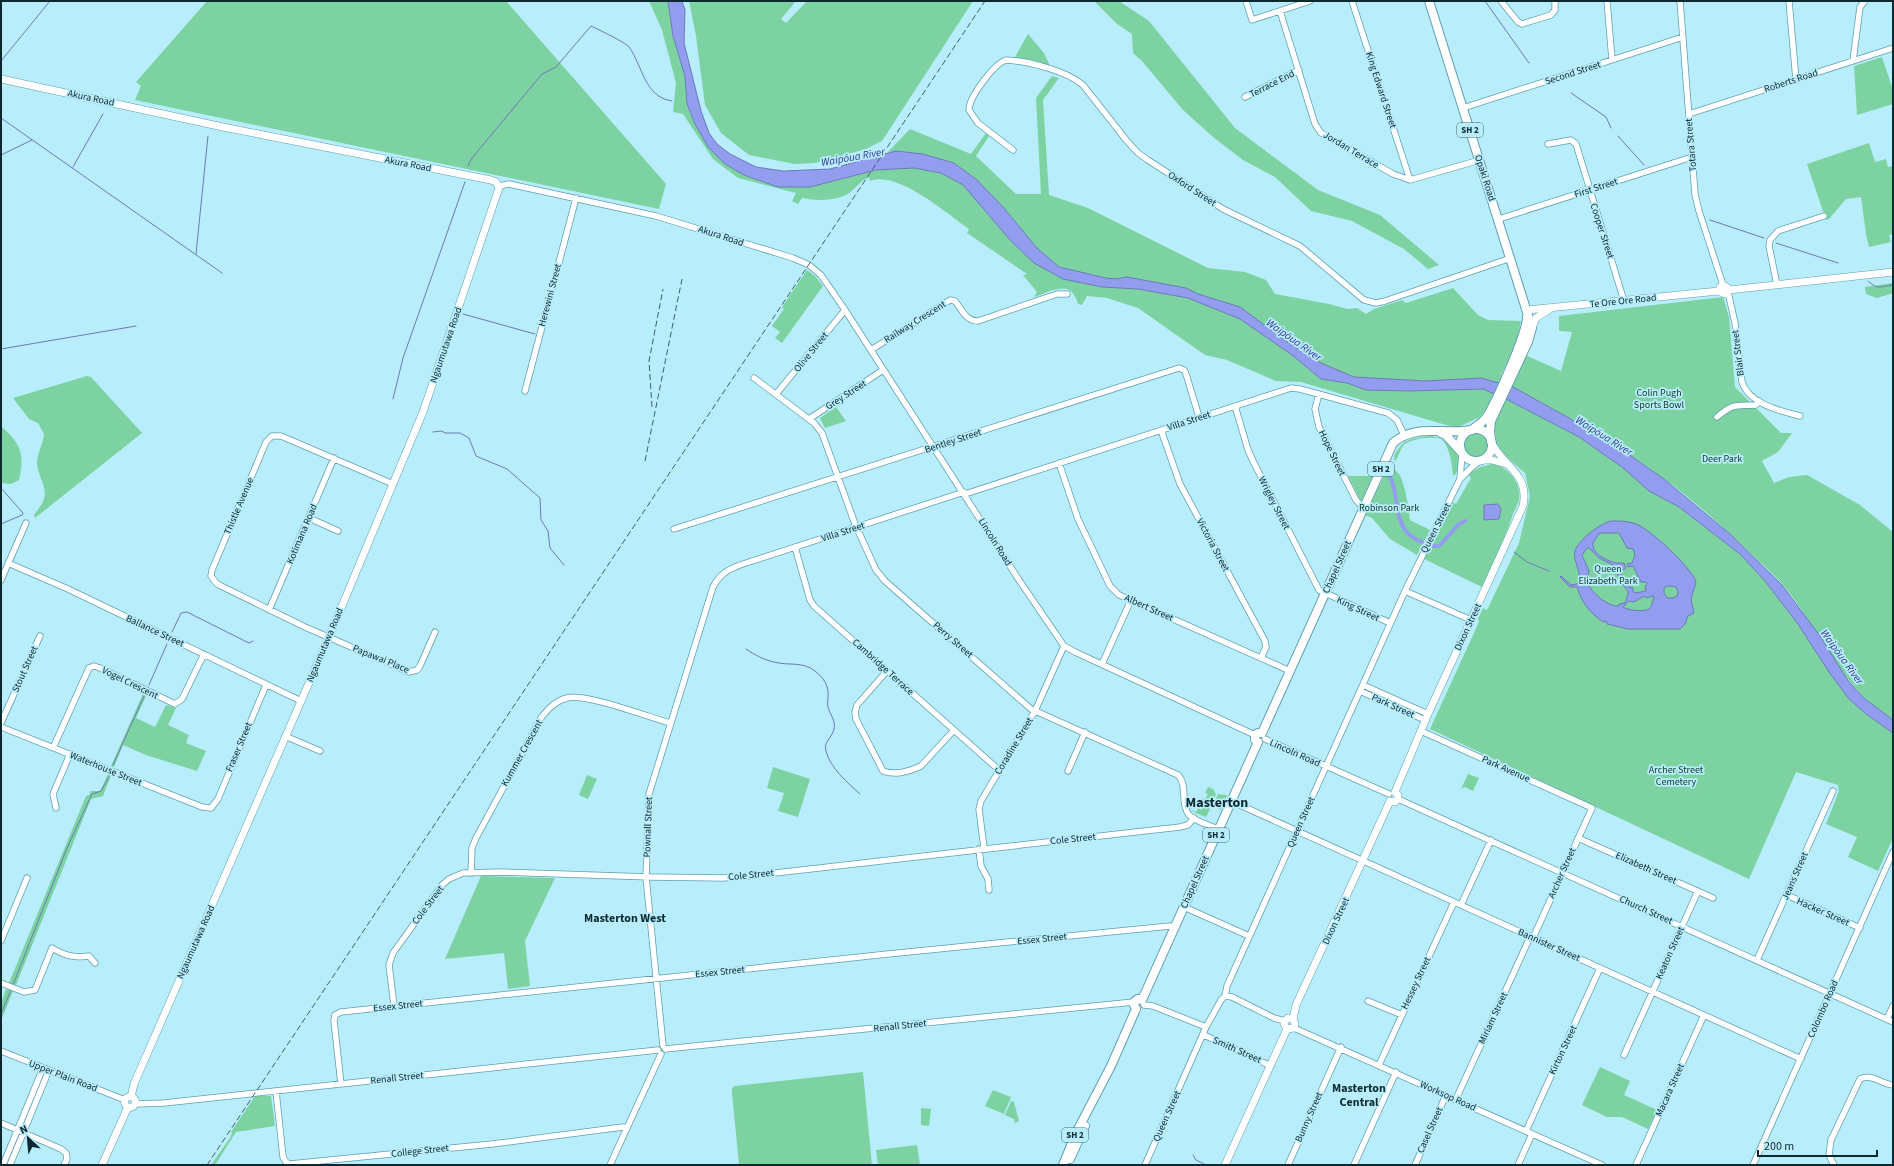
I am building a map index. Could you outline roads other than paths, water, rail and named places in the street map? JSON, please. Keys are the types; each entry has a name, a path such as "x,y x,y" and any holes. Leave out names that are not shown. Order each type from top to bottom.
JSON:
{"highway":[{"name":"Opaki Road","path":"1429,1 1527,310"},
{"name":"SH 2","path":"1482,460 1491,451 1490,426 1492,413 1531,335 1532,328 1527,310"},
{"name":"SH 2","path":"1510,375 1524,334 1527,321 1527,310"},
{"name":"SH 2","path":"1462,453 1460,446 1461,439 1465,434 1480,424 1492,413"},
{"path":"1404,435 1418,431 1450,433 1471,430 1482,431 1489,437 1491,442"},
{"path":"1436,431 1446,435 1468,459 1482,460"},
{"name":"Chapel Street","path":"1143,1002 1174,927 1326,594 1388,451 1393,443 1404,435"},
{"path":"1135,1005 1137,999 1143,1002"},
{"name":"SH 2","path":"1062,1165 1081,1122 1091,1106 1129,1027 1135,1005"},
{"name":"SH 2","path":"1067,1165 1086,1123 1091,1106"}],"main road":[{"name":"Akura Road","path":"1,79 223,127 491,180 496,182 499,186"},
{"name":"Ngaumutawa Road","path":"128,1098 329,637 430,395 498,195 499,186"},
{"name":"Te Ore Ore Road","path":"1527,310 1893,272"},
{"path":"1532,328 1536,318 1553,307"},
{"name":"Dixon Street","path":"1292,1019 1296,1005 1364,861 1426,717 1522,506 1524,498 1523,485 1518,474 1497,453 1491,442"},
{"path":"1482,460 1492,460 1508,465"},
{"path":"1391,796 1395,802 1398,799"},
{"path":"1225,1165 1271,1066 1290,1028 1295,1024 1292,1019 1288,1018 1284,1024 1290,1028"},
{"path":"102,1165 128,1108 135,1104 135,1099 128,1098 125,1105 128,1108"}],"street":[{"path":"1246,1 1252,20 1310,1"},
{"name":"King Edward Street","path":"1352,1 1410,180"},
{"path":"1501,1 1518,22 1522,24 1551,15 1556,10 1555,1"},
{"path":"1607,1 1612,60"},
{"name":"Totara Street","path":"1680,1 1697,203 1725,290"},
{"path":"1789,1 1796,80"},
{"path":"1853,61 1860,7 1864,2"},
{"name":"Jordan Terrace","path":"1280,11 1315,124 1321,133 1393,174 1410,180"},
{"name":"Second Street","path":"1463,108 1683,37"},
{"name":"Roberts Road","path":"1689,114 1893,48"},
{"name":"Oxford Street","path":"1013,150 978,123 969,110 972,101 994,67 1006,60 1053,70 1076,79 1083,84 1138,153 1223,209 1300,246 1358,295 1370,302 1385,301 1511,258"},
{"name":"Terrace End","path":"1245,98 1298,70"},
{"name":"Cooper Street","path":"1548,144 1568,140 1575,142 1624,301"},
{"name":"First Street","path":"1499,219 1692,157"},
{"path":"1410,180 1480,160"},
{"name":"Akura Road","path":"499,186 509,184 673,220 809,265"},
{"name":"Herewini Street","path":"524,391 576,198"},
{"path":"1777,285 1769,246 1773,235 1778,231 1824,216"},
{"name":"Lincoln Road","path":"809,265 821,275 845,310 1019,580 1064,646 1326,766"},
{"name":"Blair Street","path":"1725,290 1735,323 1742,382 1747,392 1759,401 1776,410 1800,416"},
{"name":"Railway Crescent","path":"871,350 950,300 955,301 968,319 978,321 1057,294 1066,294"},
{"name":"Olive Street","path":"777,393 845,310"},
{"name":"Bentley Street","path":"674,529 1179,368 1184,370 1186,374 1199,417"},
{"name":"Grey Street","path":"810,419 883,370"},
{"name":"Perry Street","path":"754,378 777,393 810,419 822,433 837,478 856,527 876,570 885,581 1035,711 1085,732 1178,775 1182,780 1186,809 1194,818"},
{"name":"Villa Street","path":"723,573 740,565 856,527 1291,388 1300,389 1388,413 1397,420 1404,435"},
{"name":"Hope Street","path":"1319,394 1315,409 1319,427 1356,500 1363,508"},
{"path":"1717,417 1730,407 1742,404 1756,405 1759,401"},
{"name":"Wrigley Street","path":"1235,406 1253,461 1320,590 1326,594"},
{"name":"Victoria Street","path":"1161,430 1180,484 1265,641 1266,647 1261,658"},
{"name":"Thistle Avenue","path":"329,637 269,610 217,584 213,580 211,573 266,442 270,438 278,435 393,484"},
{"name":"Queen Street","path":"1460,479 1462,453"},
{"name":"Kotimana Road","path":"269,610 334,458"},
{"name":"Queen Street","path":"1145,1165 1204,1035 1206,1027 1220,1000 1225,996 1227,986 1249,936 1405,591 1460,479 1473,466 1482,460"},
{"name":"Albert Street","path":"1059,463 1078,519 1110,586 1119,595 1290,671"},
{"path":"309,518 338,531"},
{"path":"1,580 26,523"},
{"name":"Cambridge Terrace","path":"795,548 810,600 814,606 999,770"},
{"name":"Ballance Street","path":"8,563 204,654 300,701"},
{"name":"Pownall Street","path":"662,1050 646,877 649,794 713,587 723,573"},
{"path":"1405,591 1471,620"},
{"name":"King Street","path":"1326,594 1390,624"},
{"path":"1102,664 1131,600"},
{"name":"Papawai Place","path":"329,637 409,672 413,672 420,666 435,632"},
{"name":"Stout Street","path":"1,723 40,636"},
{"name":"Coradine Street","path":"989,890 988,879 981,863 981,801 1035,711 1064,646"},
{"name":"Vogel Crescent","path":"53,748 89,668 94,666 100,668 175,704 182,699 204,654"},
{"path":"887,671 857,705 855,712 856,719 883,771 890,774 915,769 921,766 954,730"},
{"name":"Fraser Street","path":"211,808 218,799 266,685"},
{"name":"Park Street","path":"1363,685 1426,717"},
{"name":"Park Street","path":"1360,691 1426,717"},
{"name":"Kummer Crescent","path":"471,873 472,848 476,838 541,718 549,707 558,701 579,697 670,724"},
{"name":"Waterhouse Street","path":"1,727 202,807 211,808"},
{"name":"Park Avenue","path":"1420,731 1592,808"},
{"path":"1068,771 1085,732"},
{"path":"285,736 320,752"},
{"path":"56,808 53,794 70,754"},
{"path":"1326,766 1391,796"},
{"name":"Jeans Street","path":"1757,960 1833,792"},
{"name":"Church Street","path":"1398,799 1893,1022"},
{"path":"1231,801 1297,831"},
{"name":"Archer Street","path":"1532,937 1592,808"},
{"path":"1194,818 1218,829"},
{"name":"Cole Street","path":"394,1006 390,965 393,953 442,885 456,876 471,873 501,872 723,878 1180,827 1188,825 1194,818"},
{"name":"Bannister Street","path":"1297,831 1801,1059"},
{"name":"Elizabeth Street","path":"1578,838 1713,898"},
{"path":"1462,905 1491,840"},
{"name":"Colombo Road","path":"1753,1165 1893,852"},
{"path":"1,941 18,896 24,887 27,878"},
{"name":"Keaton Street","path":"1624,1055 1698,891"},
{"name":"Hacker Street","path":"1787,896 1860,928"},
{"name":"Hessey Street","path":"1379,1065 1454,902"},
{"path":"1184,907 1249,936"},
{"name":"Essex Street","path":"342,1084 334,1021 335,1015 341,1012 656,978 1170,926 1174,927"},
{"name":"Miriam Street","path":"1456,1099 1532,937"},
{"path":"1,983 27,993 35,990 52,948 66,956 79,958 89,956 95,963"},
{"name":"Kirton Street","path":"1526,1131 1600,968"},
{"path":"1225,996 1232,997 1274,1018 1285,1021"},
{"path":"1368,1001 1402,1015"},
{"path":"1143,1002 1206,1027"},
{"name":"Renall Street","path":"135,1104 164,1103 662,1050 1135,1005"},
{"path":"1887,1019 1893,1006"},
{"name":"Macara Street","path":"1636,1165 1704,1015"},
{"name":"Worksop Road","path":"1290,1028 1341,1047 1602,1165"},
{"name":"Smith Street","path":"1204,1035 1271,1066"},
{"name":"Bunny Street","path":"1288,1165 1341,1047"},
{"path":"610,1165 662,1050"},
{"name":"Upper Plain Road","path":"1,1051 46,1069 128,1098"},
{"path":"10,1165 21,1132 46,1069"},
{"path":"1354,1165 1396,1072"},
{"path":"1834,1165 1829,1155 1831,1140 1856,1084 1865,1076 1893,1085"},
{"name":"College Street","path":"276,1091 284,1160 290,1164 303,1164 492,1144 564,1133 623,1127 627,1128"},
{"name":"Casel Street","path":"1415,1165 1446,1095"},
{"path":"1,1123 61,1149 66,1153 67,1159 64,1165"},
{"path":"3,1165 21,1132"},
{"path":"1518,1165 1532,1134"}],"water":[{"path":"668,1 682,1 685,10 684,43 701,111 709,133 717,144 730,154 756,167 783,171 830,169 896,151 923,154 954,163 977,180 1003,207 1037,248 1059,267 1106,278 1116,279 1127,277 1186,288 1198,294 1240,307 1290,344 1321,363 1354,377 1425,381 1481,378 1513,387 1569,418 1624,451 1664,479 1730,534 1782,585 1820,636 1849,682 1865,699 1893,720 1893,733 1866,714 1849,699 1829,672 1798,624 1765,581 1740,554 1679,507 1649,491 1622,467 1579,437 1508,400 1483,389 1409,391 1366,390 1347,383 1321,379 1292,355 1240,319 1188,298 1138,289 1102,287 1063,279 1034,263 1011,241 963,185 941,173 914,168 876,170 810,187 778,187 744,175 725,164 708,147 695,124 687,104 685,76 673,36"},
{"path":"1498,504 1501,509 1499,519 1484,520 1484,505"},
{"path":"1607,522 1627,522 1642,527 1670,550 1693,576 1696,582 1691,599 1694,613 1688,616 1685,624 1680,629 1628,629 1607,624 1606,621 1603,622 1587,607 1581,598 1577,587 1570,587 1560,577 1561,576 1571,585 1577,584 1579,580 1579,572 1575,559 1575,551 1585,537","holes":["1600,533 1619,533 1627,548 1633,549 1635,555 1632,563 1627,564 1628,567 1633,566 1641,582 1647,583 1645,588 1646,591 1635,593 1633,588 1629,587 1632,582 1628,581 1622,583 1628,593 1625,603 1619,604 1619,606 1614,606 1605,602 1592,591 1587,583 1589,571 1582,555 1587,548 1589,548 1599,558 1615,566 1619,578 1623,576 1621,574 1622,570 1626,568 1624,563 1615,563 1605,559 1596,552 1593,543","1668,586 1676,587 1678,592 1677,596 1667,598 1664,593 1664,588","1644,596 1647,598 1654,596 1648,610 1636,610 1623,607 1629,601 1634,602"]}],"waterway":[{"path":"1,61 50,1"},
{"path":"1485,1 1529,63"},
{"path":"468,166 472,158 542,74 556,67 591,26 627,45 634,55 645,80 655,94 672,101"},
{"path":"1571,93 1606,117 1611,128"},
{"path":"73,167 103,114"},
{"path":"1,118 222,273"},
{"path":"196,254 208,136"},
{"path":"1618,136 1644,165"},
{"path":"1,155 32,140"},
{"path":"393,399 403,358 465,182"},
{"path":"1710,220 1764,238"},
{"path":"1776,243 1838,263"},
{"path":"1868,281 1877,287 1893,285"},
{"path":"463,314 535,334"},
{"path":"1,349 136,326"},
{"path":"433,432 441,431 446,433 460,433 469,438 476,456 507,469 540,498 541,520 548,531 550,548 564,565"},
{"path":"1387,471 1392,481 1400,520 1404,529 1411,536 1422,542"},
{"path":"1,488 23,513 22,515 1,524"},
{"path":"1432,546 1439,546 1459,524 1465,521"},
{"path":"1514,552 1527,562 1549,571"},
{"path":"172,632 181,613 187,612 249,643 253,641"},
{"path":"149,685 167,644"},
{"path":"746,649 770,661 806,666 821,676 828,689 828,706 834,720 834,729 825,748 835,769 860,794"},
{"path":"113,765 144,696"},
{"path":"13,985 67,848 92,794 101,791 109,777"},
{"path":"1,1014 11,990"},
{"path":"1193,1155 1196,1160 1206,1165"}],"railway":[{"path":"207,1165 985,1"},
{"path":"645,461 682,279"},
{"path":"652,407 649,361 663,289"}],"district":[{"name":"Masterton","path":"1217,803"},
{"name":"Masterton West","path":"625,918"},
{"name":"Masterton Central","path":"1359,1095"}],"water label":[{"name":"Waipōua River","path":"853,157"},
{"name":"Waipōua River","path":"1294,340"},
{"name":"Waipōua River","path":"1604,436"},
{"name":"Waipōua River","path":"1842,657"}],"park label":[{"name":"Colin Pugh Sports Bowl","path":"1659,398"},
{"name":"Deer Park","path":"1722,459"},
{"name":"Robinson Park","path":"1389,508"},
{"name":"Queen Elizabeth Park","path":"1608,574"},
{"name":"Archer Street Cemetery","path":"1676,776"}]}
